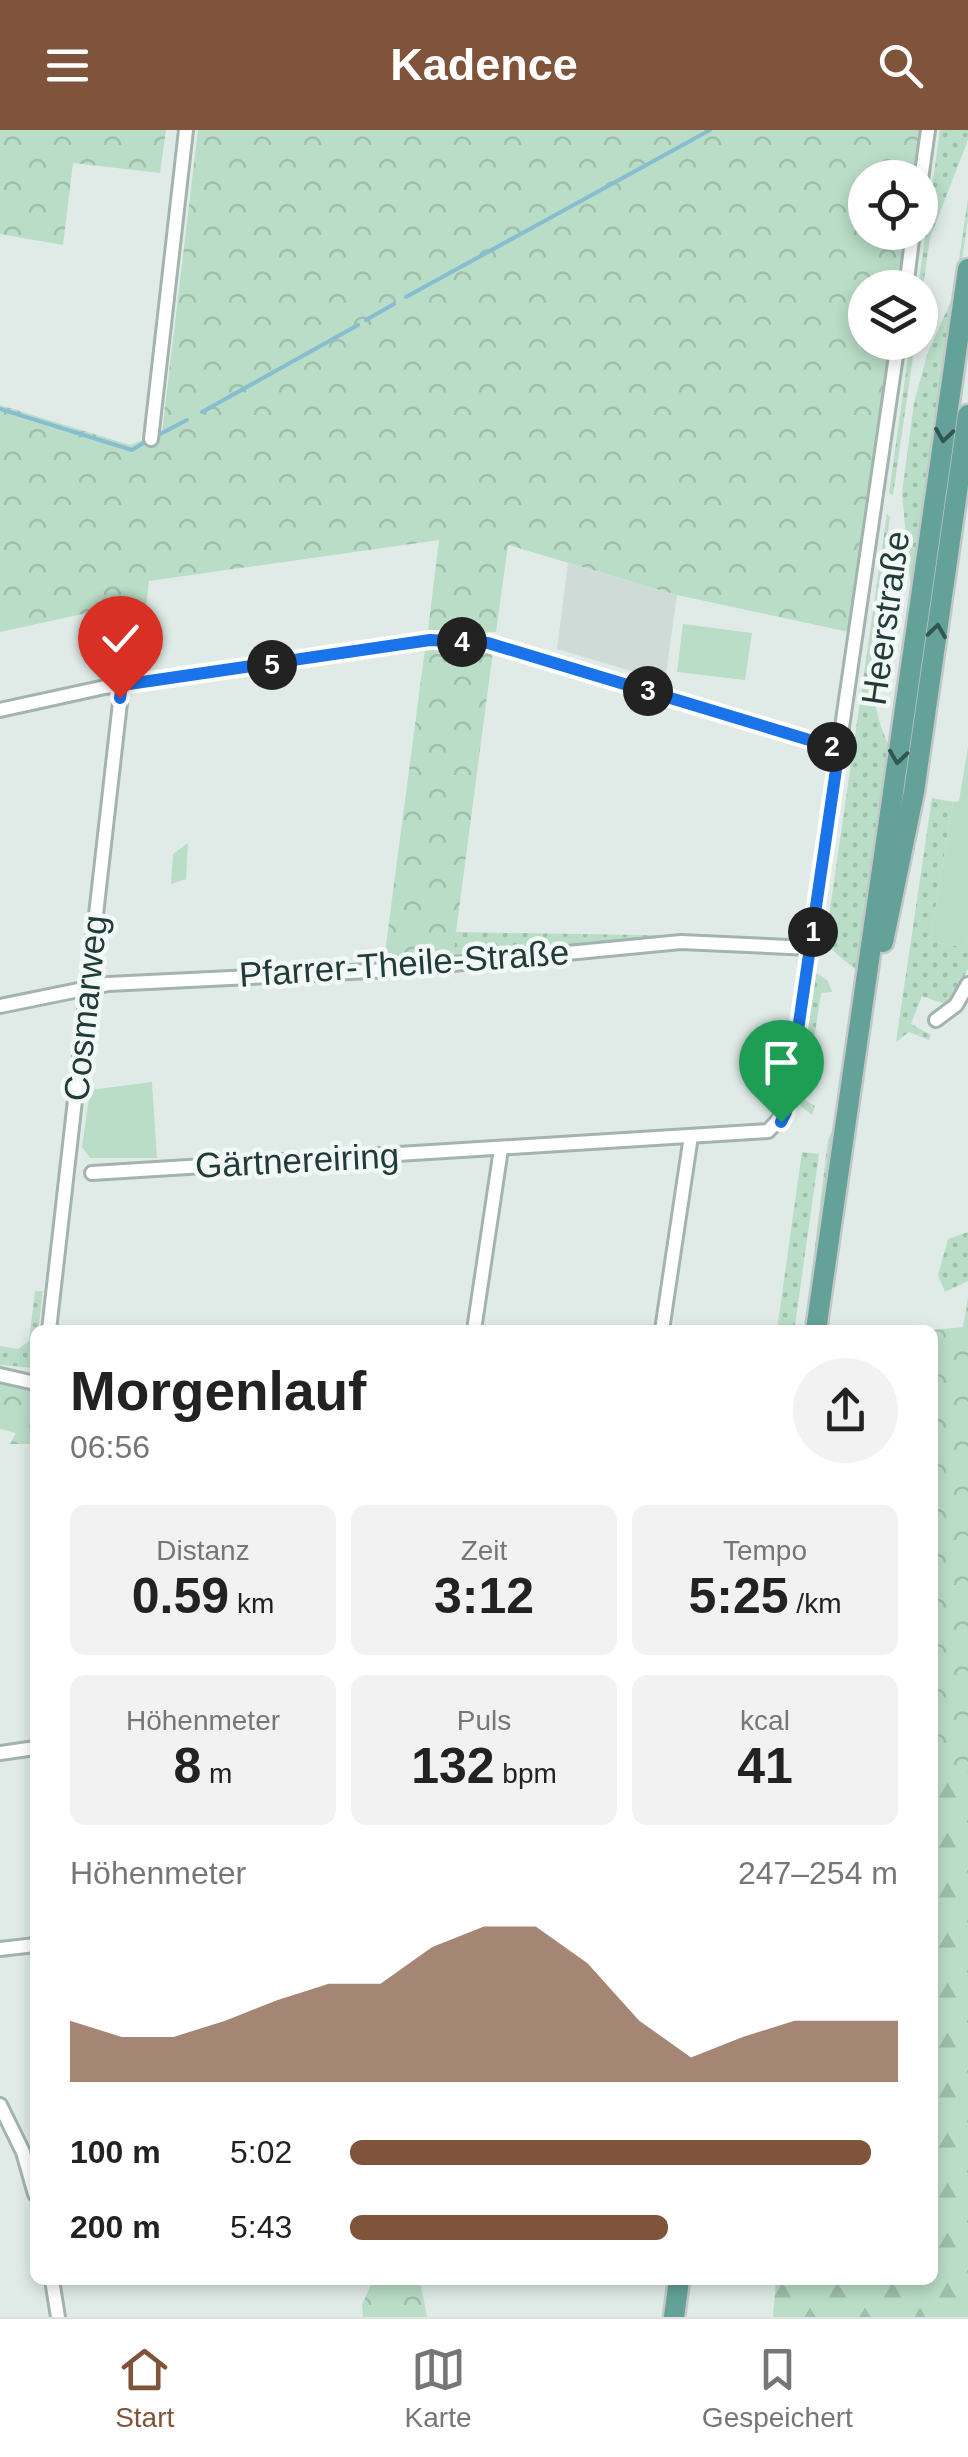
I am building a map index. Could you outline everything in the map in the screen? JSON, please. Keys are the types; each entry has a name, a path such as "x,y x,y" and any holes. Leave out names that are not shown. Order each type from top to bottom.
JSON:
{"main road":[{"name":"Heerstraße","path":"817,1325 968,269"},
{"name":"Heerstraße","path":"860,1036 910,810 968,415"},
{"path":"674,2317 678,2285"}],"street":[{"path":"150,439 186,130"},
{"path":"924,160 928,130"},
{"name":"Gärtnereiring","path":"92,1173 768,1131 781,1122 786,1112 895,360"},
{"path":"0,710 122,685 430,640 488,643 839,749"},
{"name":"Cosmarweg","path":"50,1325 122,685"},
{"name":"Pfarrer-Theile-Straße","path":"0,1006 88,987 450,965 681,942 810,948"},
{"path":"936,1020 956,1004 968,984"},
{"path":"663,1325 691,1136"},
{"path":"475,1325 502,1149"},
{"path":"0,1375 30,1382"},
{"path":"0,1753 30,1749"},
{"path":"0,1949 30,1946"},
{"path":"0,2105 19,2142 30,2178"},
{"path":"19,2142 30,2138"},
{"path":"53,2285 58,2317"}],"shaded area":[{"path":"568,563 677,595 665,681 557,649"}],"green space":[{"path":"0,130 166,130 160,173 73,163 63,245 0,234"},
{"path":"198,130 922,130 918,160 848,160 848,250 904,250 902,270 848,270 848,360 889,360 849,632 677,595 508,545 496,632 428,630 439,540 149,581 139,669 112,676 119,606 0,632 0,405 130,445 162,432"},
{"path":"940,130 968,130 968,140 938,217 938,160"},
{"path":"968,198 894,723 911,591 902,493 914,403 926,360 938,360 938,330 954,294"},
{"path":"923,250 928,250 925,270 920,270"},
{"path":"908,360 913,360 893,495 889,493"},
{"path":"887,514 890,517 876,604 872,665 880,723 891,750 856,970 825,944"},
{"path":"683,624 752,633 745,680 677,672"},
{"path":"430,645 493,651 453,955 449,960 388,964 384,960 425,649"},
{"path":"968,747 968,939 963,947 930,941 953,802 959,801"},
{"path":"932,798 953,802 930,941 963,947 968,939 968,969 951,1000 942,1003 922,996 911,1024 931,1035 929,1040 909,1032 896,1042"},
{"path":"188,843 186,879 171,884 173,854"},
{"path":"456,932 699,936 453,955"},
{"path":"815,972 828,981 832,992 821,993 805,1100 815,1106 812,1115 794,1101"},
{"path":"152,1082 157,1158 90,1158 82,1147 90,1090"},
{"path":"834,1126 810,1294 809,1294 828,1140"},
{"path":"802,1152 819,1154 795,1325 778,1325"},
{"path":"968,1232 968,1281 945,1292 938,1275 948,1239"},
{"path":"35,1291 43,1291 39,1325 31,1325"},
{"path":"968,1297 968,1772 938,1775 938,1330 963,1327"},
{"path":"30,1333 30,1368 0,1365 0,1346 18,1349 29,1341"},
{"path":"0,1383 30,1390 30,1444 10,1444 16,1433 0,1429"},
{"path":"968,1755 968,2317 773,2317 776,2285 938,2285 938,1765"},
{"path":"371,2285 421,2285 427,2317 363,2317 362,2305"}],"waterway":[{"path":"406,297 710,130"},
{"path":"366,320 394,304"},
{"path":"202,412 358,325"},
{"path":"0,409 132,450 145,442"},
{"path":"158,435 187,420"}],"route":[{"path":"120,698 122,685 430,640 488,643 839,749 786,1112 781,1122"}]}
